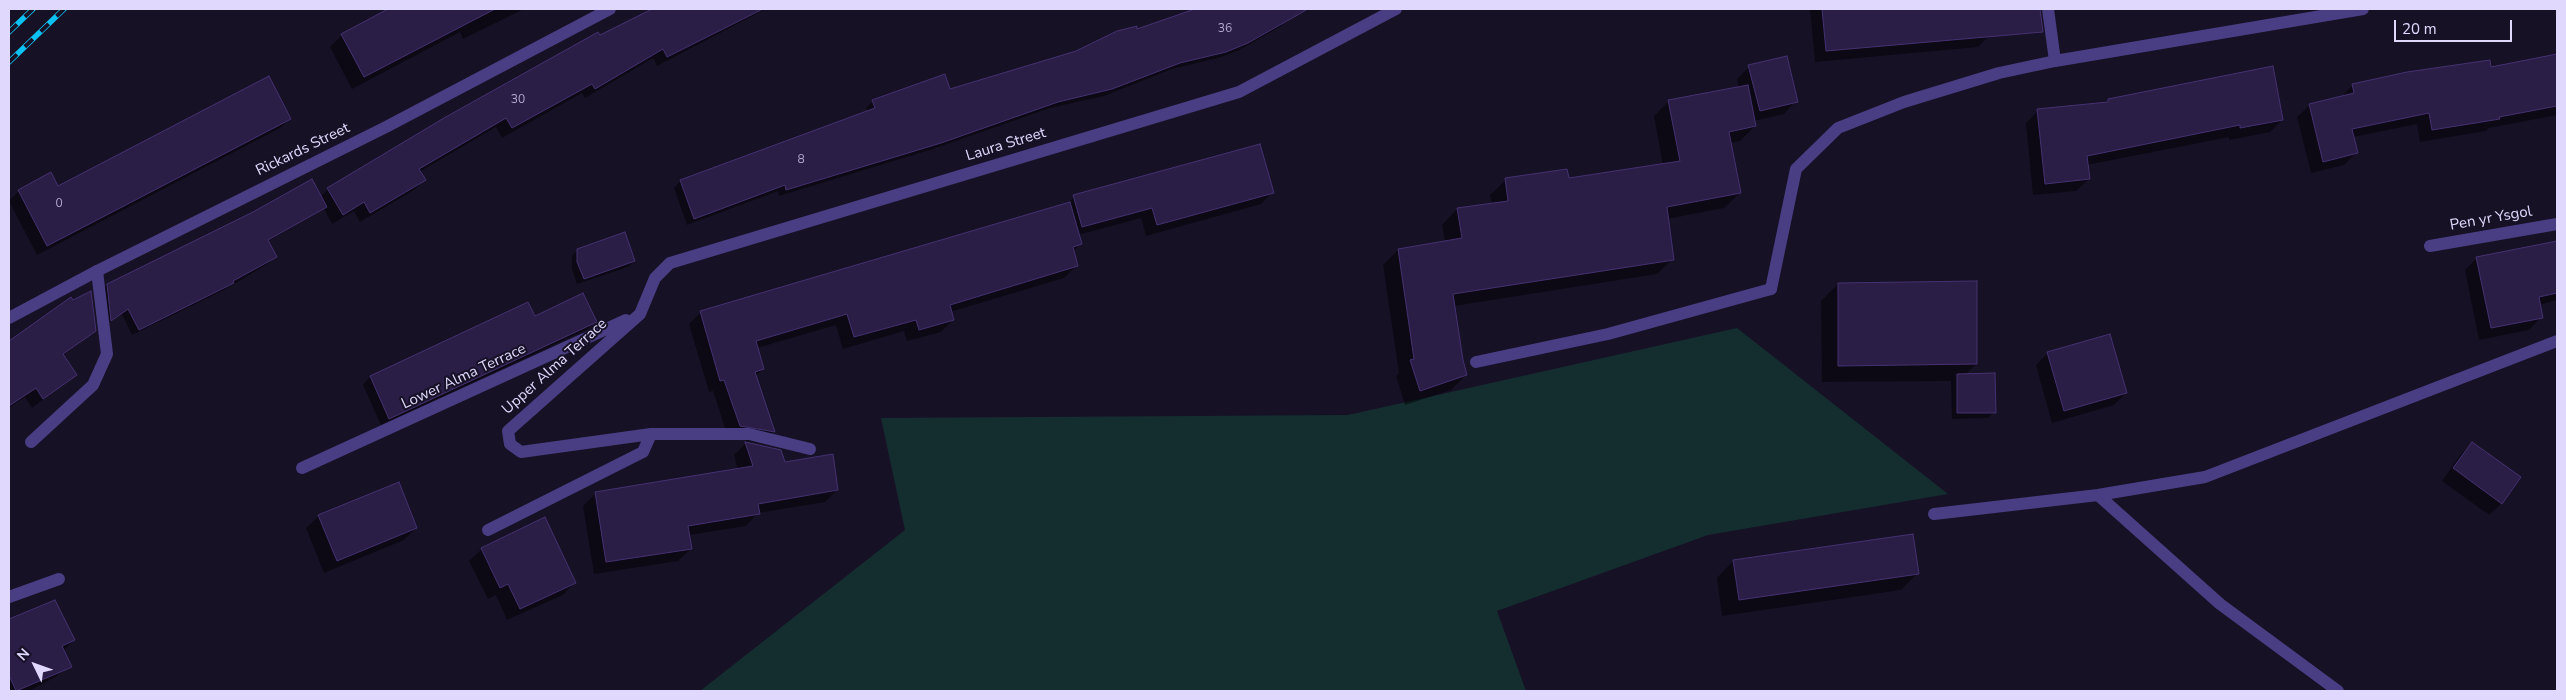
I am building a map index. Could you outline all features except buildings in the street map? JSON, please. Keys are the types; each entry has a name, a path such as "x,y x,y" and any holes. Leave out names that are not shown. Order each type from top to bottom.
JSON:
{"street":[{"name":"Rickards Street","path":"9,318 97,271 386,127 610,9"},
{"name":"Laura Street","path":"640,314 655,278 670,263 1239,92 1396,9"},
{"path":"2048,9 2055,61"},
{"path":"1476,362 1608,334 1771,289 1796,169 1838,128 1932,93 1998,73 2055,61 2363,9"},
{"name":"Pen yr Ysgol","path":"2430,246 2557,224"},
{"path":"31,442 93,385 107,354 97,271"},
{"name":"Upper Alma Terrace","path":"640,314 508,431 510,444 521,452 651,434"},
{"name":"Lower Alma Terrace","path":"302,468 640,314"},
{"path":"1934,514 2098,496 2205,478 2557,341"},
{"path":"488,530 643,452 651,434 749,434 810,449"},
{"path":"2098,496 2220,604 2338,691"},
{"path":"9,597 59,579"}],"green space":[{"path":"1737,328 1948,494 1708,535 1497,611 1526,691 700,691 905,530 881,418 1348,415"}],"railway":[{"path":"9,32 33,9"},
{"path":"9,62 64,9"}]}
